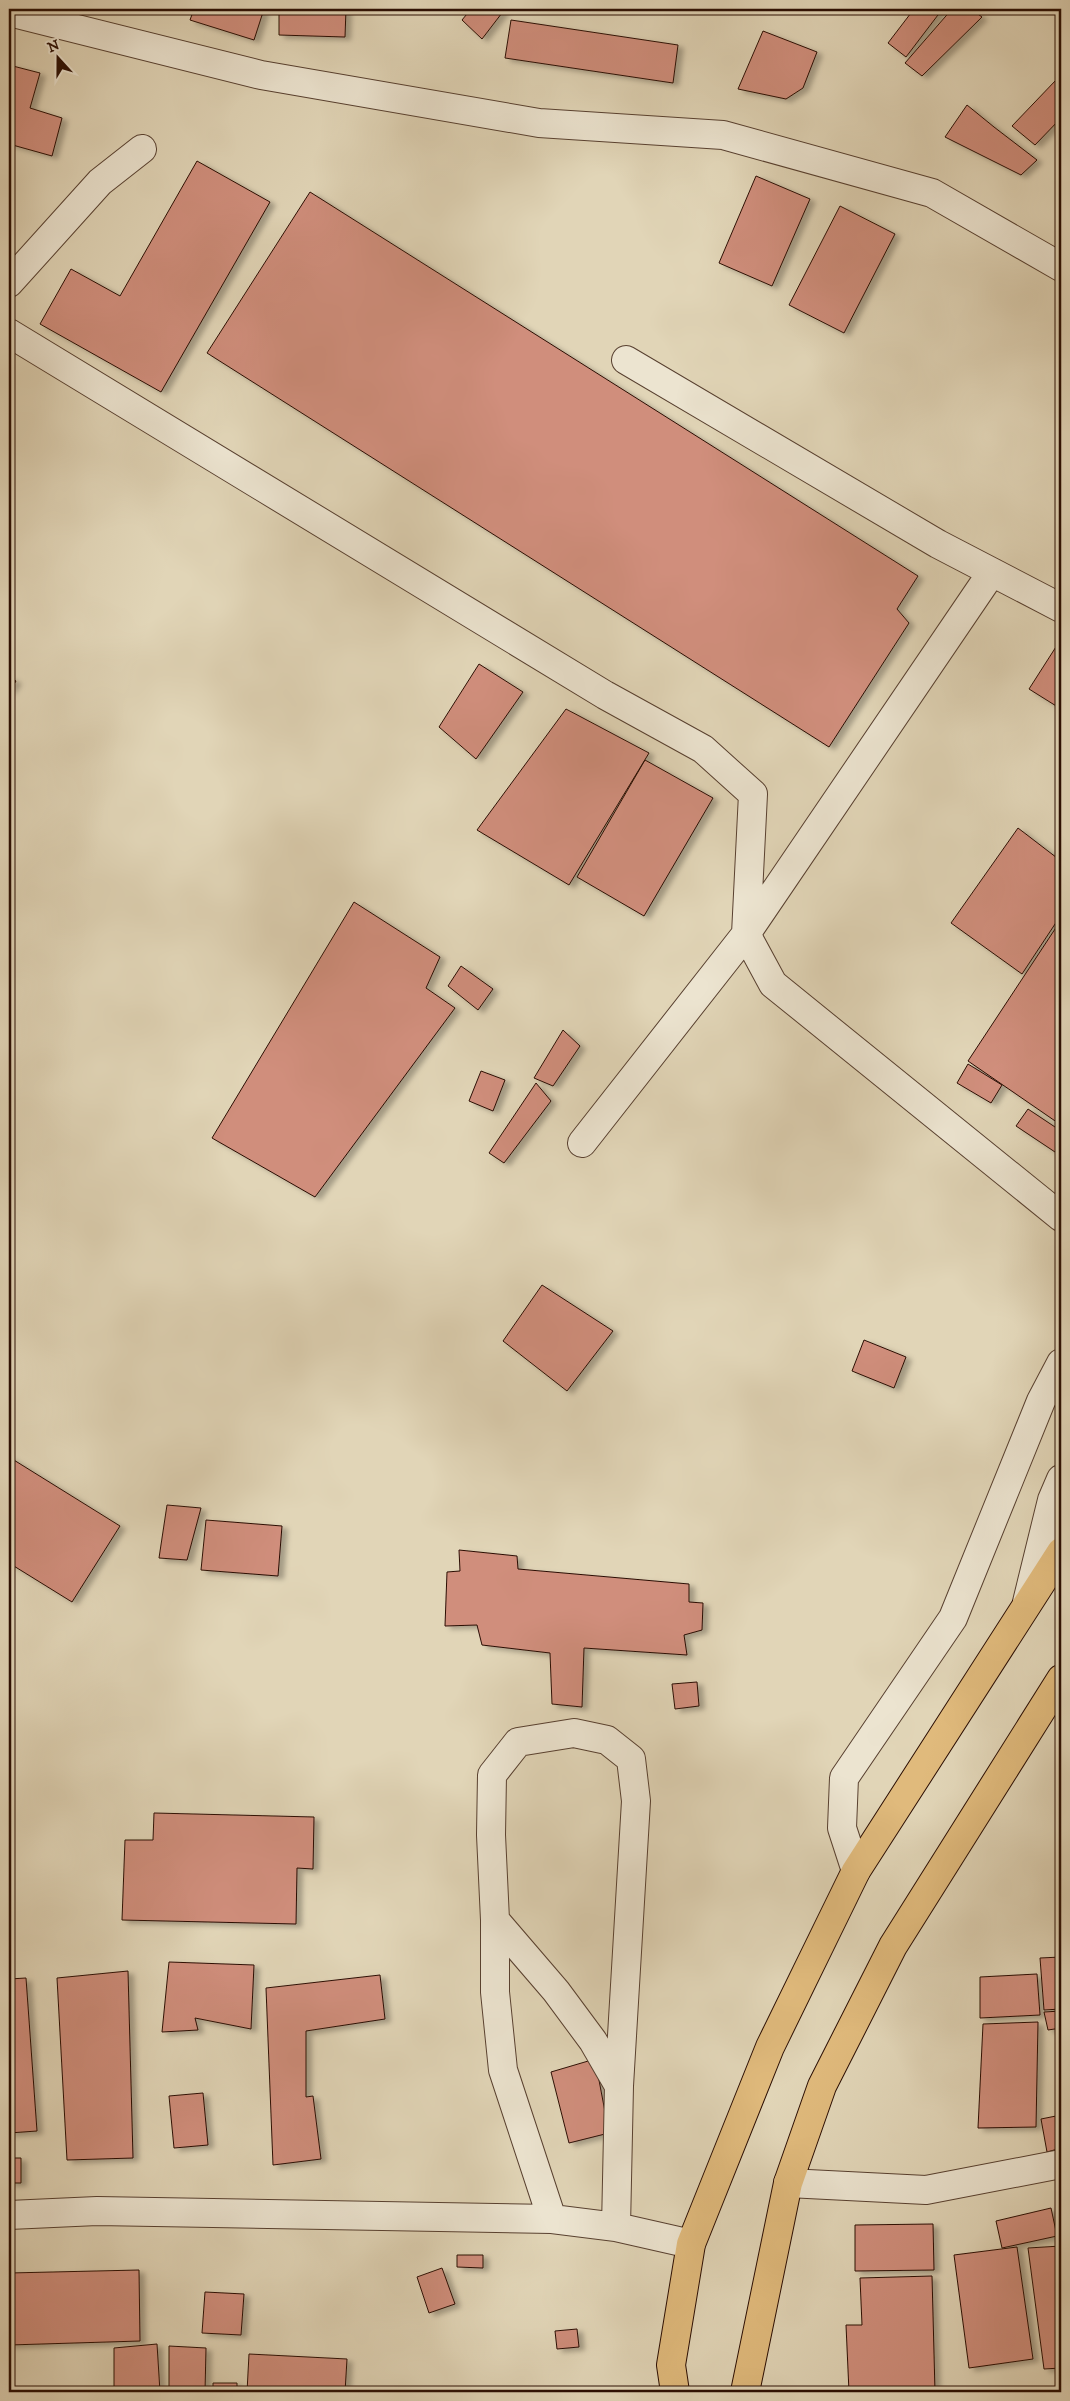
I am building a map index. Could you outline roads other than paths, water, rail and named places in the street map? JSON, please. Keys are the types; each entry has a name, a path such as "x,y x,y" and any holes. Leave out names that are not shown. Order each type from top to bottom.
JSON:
{"main road":[{"path":"675,2392 671,2365 691,2244 770,2048 856,1871 1061,1552"},
{"path":"745,2392 788,2183 822,2086 894,1946 1061,1679"}],"street":[{"path":"9,12 261,75 539,123 724,135 932,193 1061,267"},
{"path":"9,283 100,182 142,149"},
{"path":"9,334 606,695 703,749 753,794 746,934 773,984 1061,1217"},
{"path":"626,360 930,539 1061,608"},
{"path":"582,1143 746,934 992,572"},
{"path":"856,1871 842,1828 844,1778 953,1618 1041,1401 1061,1363"},
{"path":"1026,1606 1052,1500 1061,1478"},
{"path":"552,2219 502,2070 495,1992 495,1920 491,1835 492,1775 518,1742 574,1733 607,1740 631,1759 636,1801 619,2086 616,2227"},
{"path":"495,1920 556,1991 593,2041 619,2086"},
{"path":"788,2183 926,2190 1061,2164"},
{"path":"9,2215 97,2211 552,2219 616,2227 691,2244"}]}
